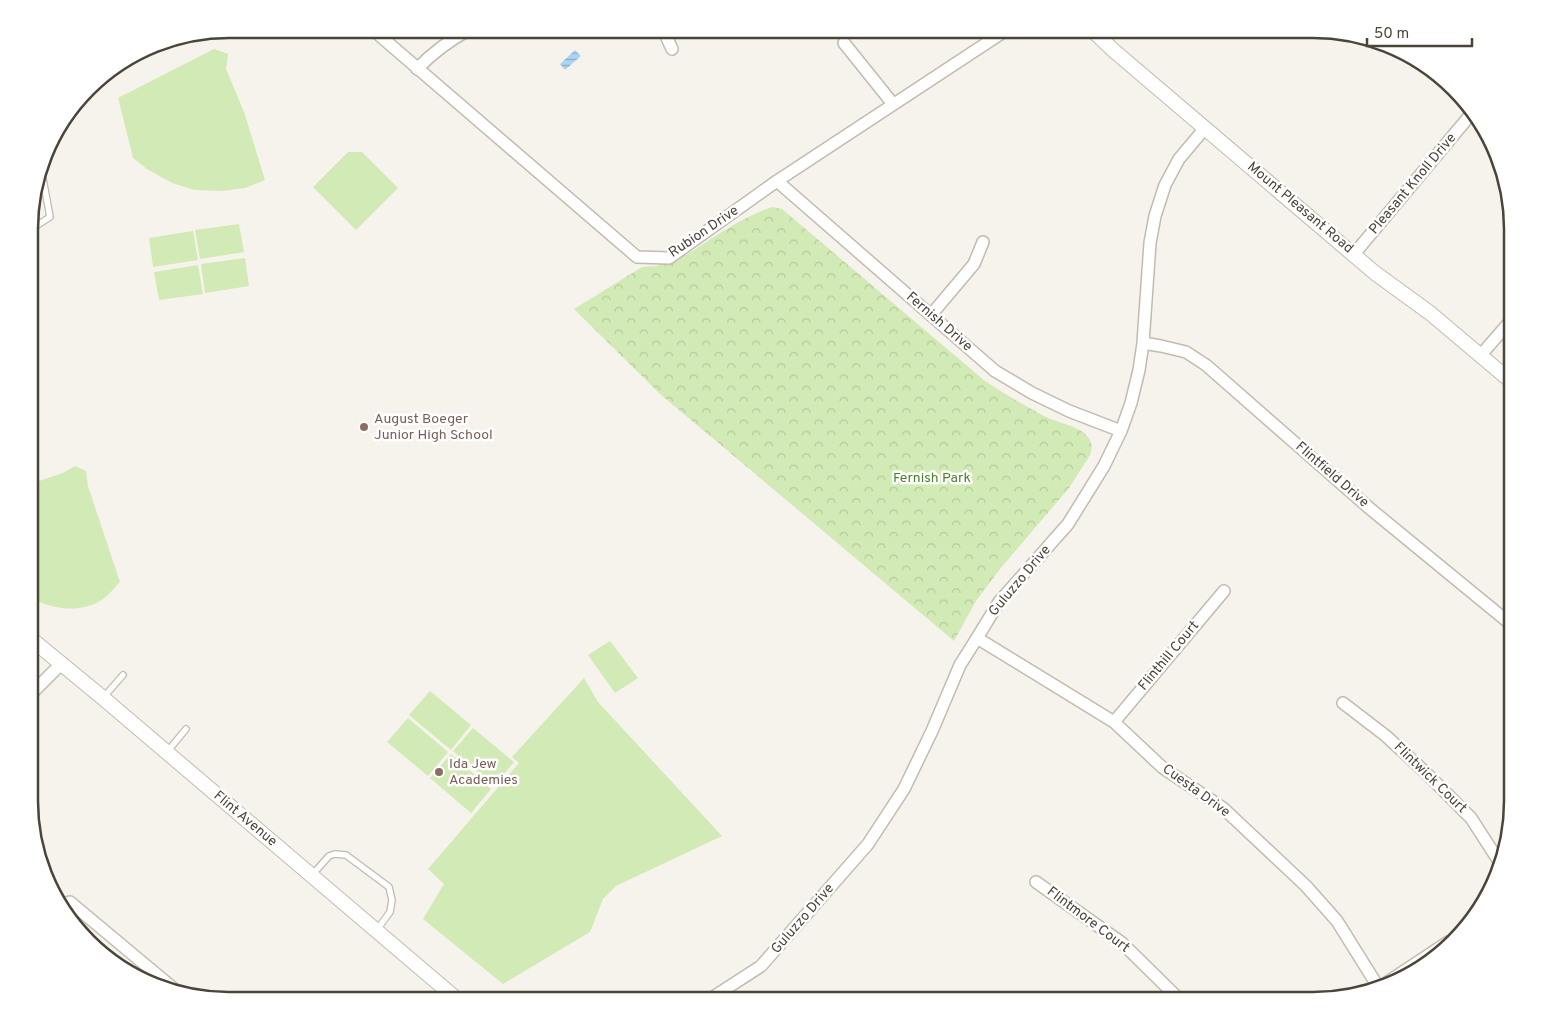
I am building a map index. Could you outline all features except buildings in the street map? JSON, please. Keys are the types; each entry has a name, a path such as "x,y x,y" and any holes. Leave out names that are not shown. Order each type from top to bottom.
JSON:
{"street":[{"name":"Rubion Drive","path":"381,37 637,257 669,258 777,181 996,37"},
{"path":"418,69 429,56 456,37"},
{"path":"667,37 672,49"},
{"name":"Mount Pleasant Road","path":"1099,37 1375,273 1430,313 1504,376"},
{"path":"844,43 893,104"},
{"name":"Pleasant Knoll Drive","path":"1354,254 1469,117"},
{"name":"Guluzzo Drive","path":"719,993 761,966 868,844 904,788 932,731 960,665 999,602 1068,524 1104,466 1121,431 1131,403 1143,343 1150,243 1155,216 1165,186 1179,159 1205,128"},
{"name":"Fernish Drive","path":"777,181 995,370 1032,394 1121,431"},
{"path":"931,315 974,264 983,242"},
{"path":"1480,356 1504,328"},
{"name":"Flintfield Drive","path":"1143,343 1186,352 1206,365 1368,507 1504,619"},
{"name":"Flinthill Court","path":"1114,722 1224,591"},
{"name":"Cuesta Drive","path":"977,638 1114,722 1163,768 1223,808 1306,886 1337,921 1375,982"},
{"name":"Flint Avenue","path":"38,645 450,993"},
{"path":"38,687 61,664"},
{"name":"Flintwick Court","path":"1343,703 1386,736 1471,818 1496,857"},
{"name":"Flintmore Court","path":"1036,882 1122,943 1173,993"},
{"path":"67,903 70,902 165,981"}],"lane":[{"path":"38,225 50,217 43,181"},
{"path":"103,698 123,675"},
{"path":"167,752 186,729"},
{"path":"312,875 329,856 335,854 346,856 389,888 392,900 390,912 376,930"}],"green space":[{"path":"214,49 228,54 226,69 244,112 265,180 245,188 222,191 195,190 172,183 147,169 133,158 118,98"},
{"path":"348,152 362,152 398,188 356,230 313,187"},
{"name":"Fernish Park","path":"773,207 782,209 985,381 1046,417 1082,431 1090,441 1092,446 1090,455 1069,488 1000,569 976,601 954,641 660,394 574,309 642,267 657,266 678,256 686,255 740,221"},
{"path":"239,224 244,252 200,259 195,230"},
{"path":"193,231 198,260 153,267 149,238"},
{"path":"245,258 249,286 205,293 201,264"},
{"path":"198,265 203,294 159,300 154,272"},
{"path":"75,466 86,471 88,486 120,582 105,597 95,604 86,607 57,607 38,601 38,481 63,473"},
{"path":"610,641 638,678 615,693 588,655"},
{"path":"584,678 598,702 722,836 616,886 603,899 590,932 503,984 423,919 444,884 428,869 519,763 512,757"},
{"path":"430,691 471,725 451,750 409,715"},
{"path":"408,718 448,752 428,776 387,742"},
{"path":"473,728 514,762 494,786 453,751"},
{"path":"451,754 491,789 471,813 430,778"}],"water":[{"path":"575,50 581,56 565,70 560,64"}],"place":[{"name":"August Boeger Junior High School","path":"364,427"},
{"name":"Ida Jew Academies","path":"439,772"}]}
